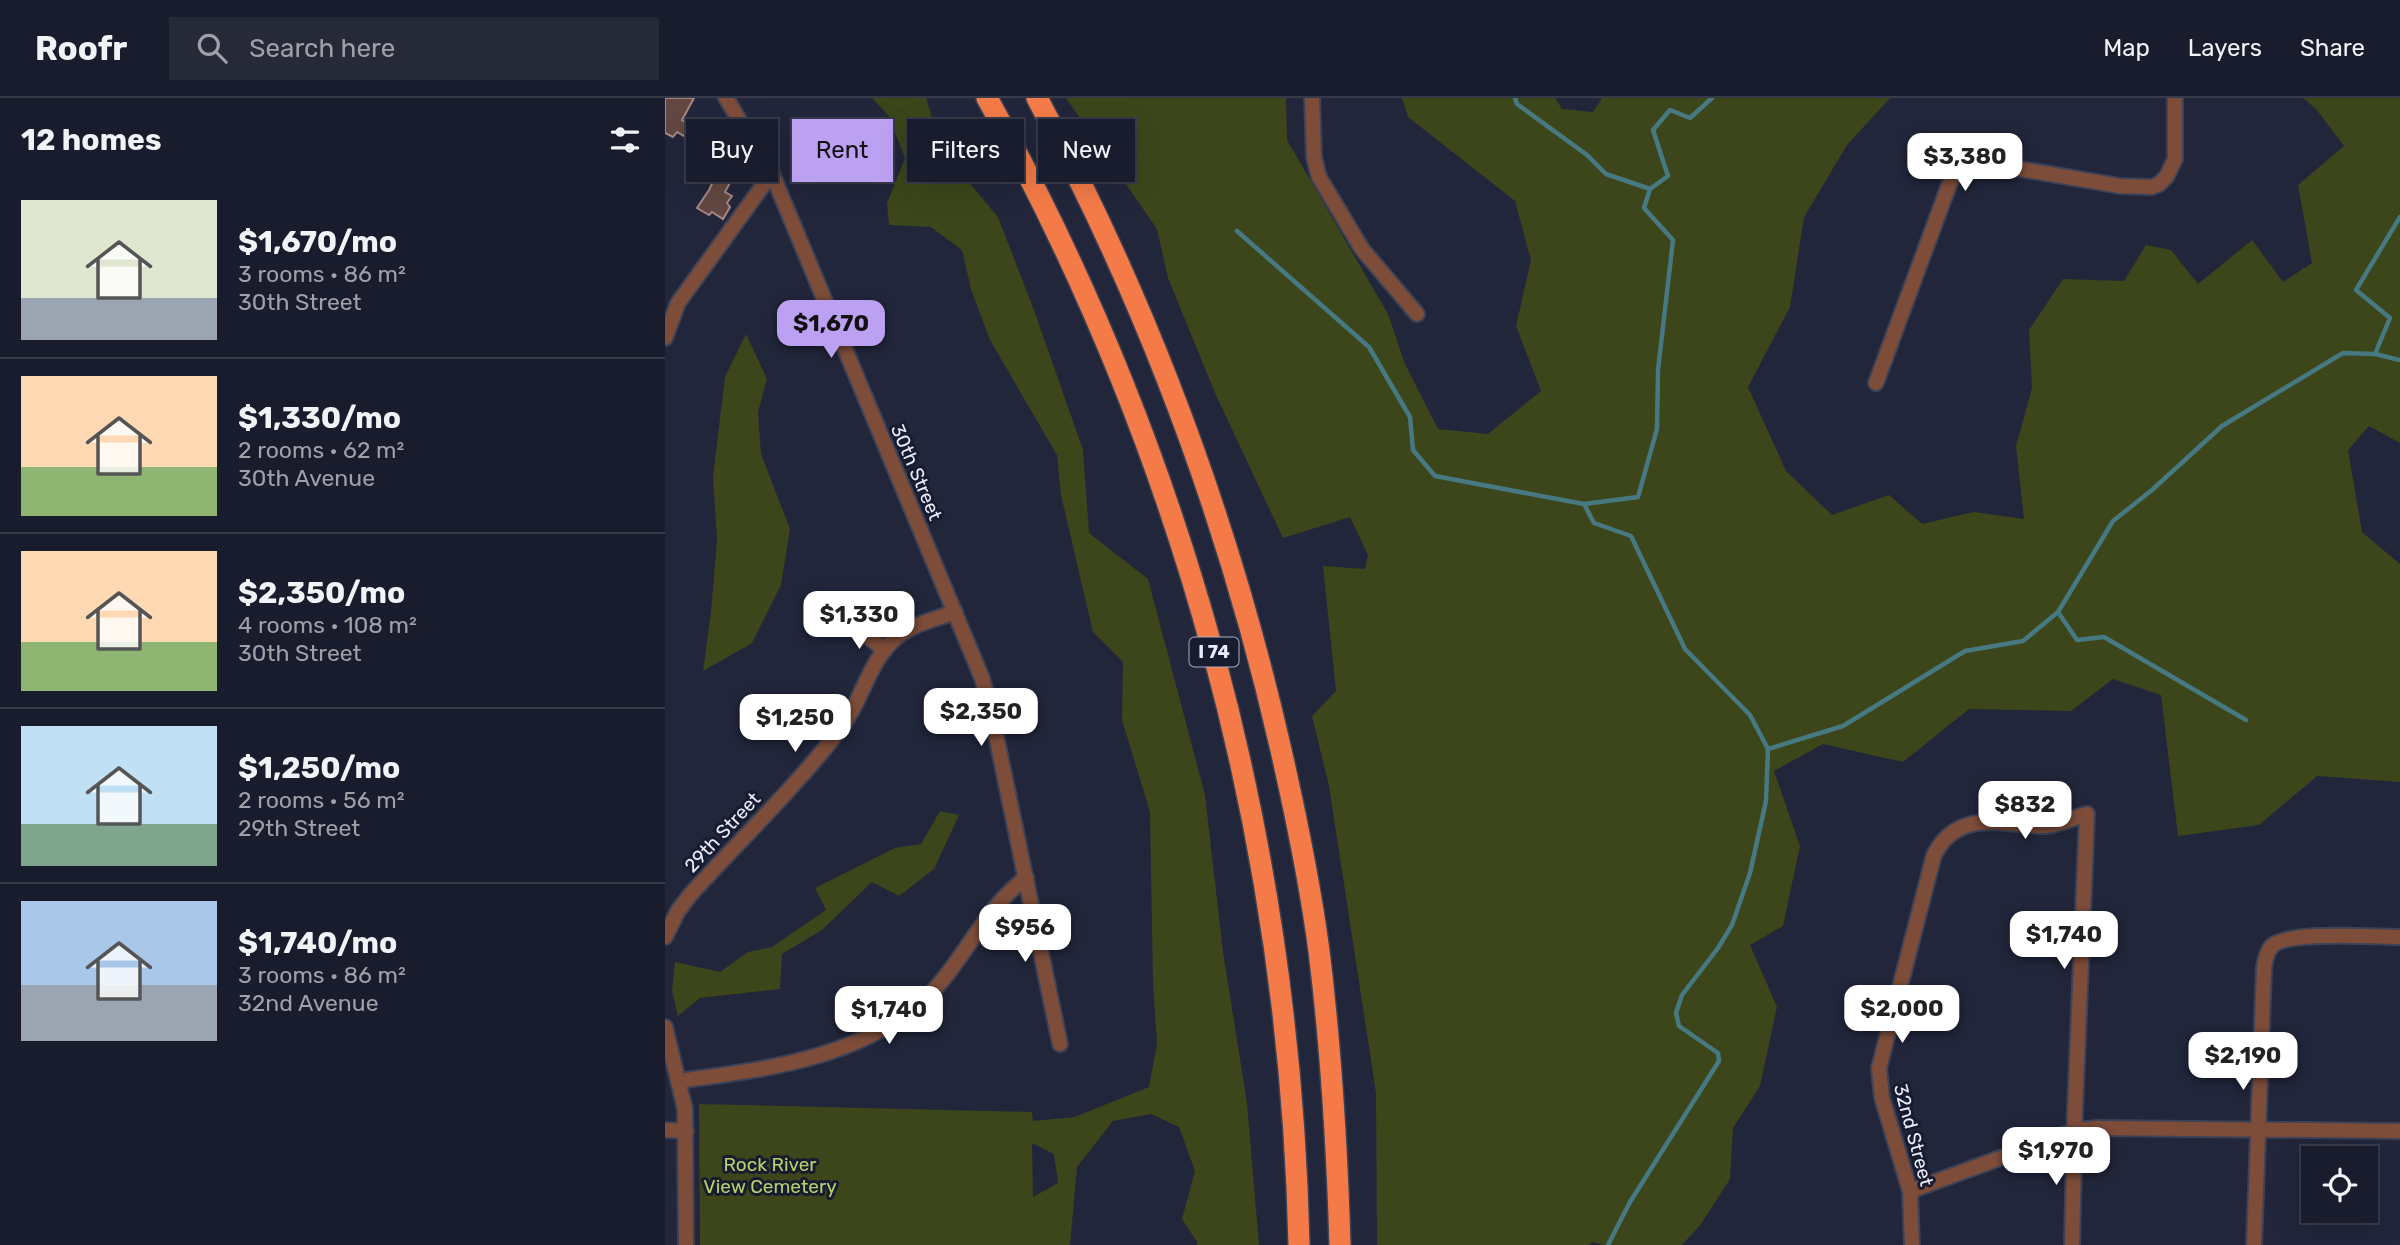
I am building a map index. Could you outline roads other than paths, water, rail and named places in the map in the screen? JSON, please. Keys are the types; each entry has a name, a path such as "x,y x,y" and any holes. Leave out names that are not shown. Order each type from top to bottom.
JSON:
{"highway":[{"name":"I 74","path":"987,98 1054,226 1130,400 1180,537 1223,683 1249,798 1274,939 1290,1068 1299,1245"},
{"name":"I 74","path":"1037,98 1100,222 1168,376 1203,473 1249,620 1292,797 1319,951 1332,1079 1340,1245"}],"street":[{"name":"30th Street","path":"726,98 739,119"},
{"path":"1312,98 1314,157 1323,186 1362,248 1417,314"},
{"path":"1876,383 1949,185 1954,174 1965,163 1991,164 2133,187 2144,188 2159,184 2172,169 2175,159 2175,98"},
{"path":"665,338 678,303 766,182"},
{"name":"30th Street","path":"776,182 982,677 1060,1044"},
{"name":"29th Street","path":"665,937 678,911 690,895 838,732 885,650 898,636 910,629 955,612"},
{"path":"854,626 885,650"},
{"name":"32nd Street","path":"1912,1245 1910,1191 1882,1098 1879,1068 1934,855 1954,829 1983,822 2048,826 2088,814 2075,1130"},
{"path":"678,1081 809,1059 842,1050 883,1029 930,994 1006,894 1026,877"},
{"path":"2254,1245 2264,968 2270,948 2278,942 2299,938 2400,937"},
{"path":"665,1027 685,1109 686,1245"},
{"path":"665,1130 686,1131"},
{"path":"2072,1245 2075,1130"},
{"path":"1910,1191 2075,1130 2400,1131"}],"waterway":[{"path":"1515,98 1517,104 1587,155 1606,174 1650,189"},
{"path":"1608,1245 1630,1202 1719,1061 1718,1053 1679,1026 1676,1013 1682,995 1732,925 1750,873 1766,801 1768,749 1750,715 1685,649 1631,536 1594,523 1584,504 1638,497 1657,429 1658,370 1673,240 1644,208 1650,189 1668,176 1653,130 1670,110 1690,118 1712,98"},
{"path":"1768,749 1843,726 1965,651 2023,641 2058,612 2113,521 2152,490 2222,426 2343,353 2375,354 2390,318 2356,290 2400,217"},
{"path":"1237,231 1369,347 1410,417 1413,450 1435,476 1584,504"},
{"path":"2375,354 2400,360"},
{"path":"2058,612 2077,640 2104,637 2246,720"}],"park label":[{"name":"Rock River View Cemetery","path":"770,1175"}]}
